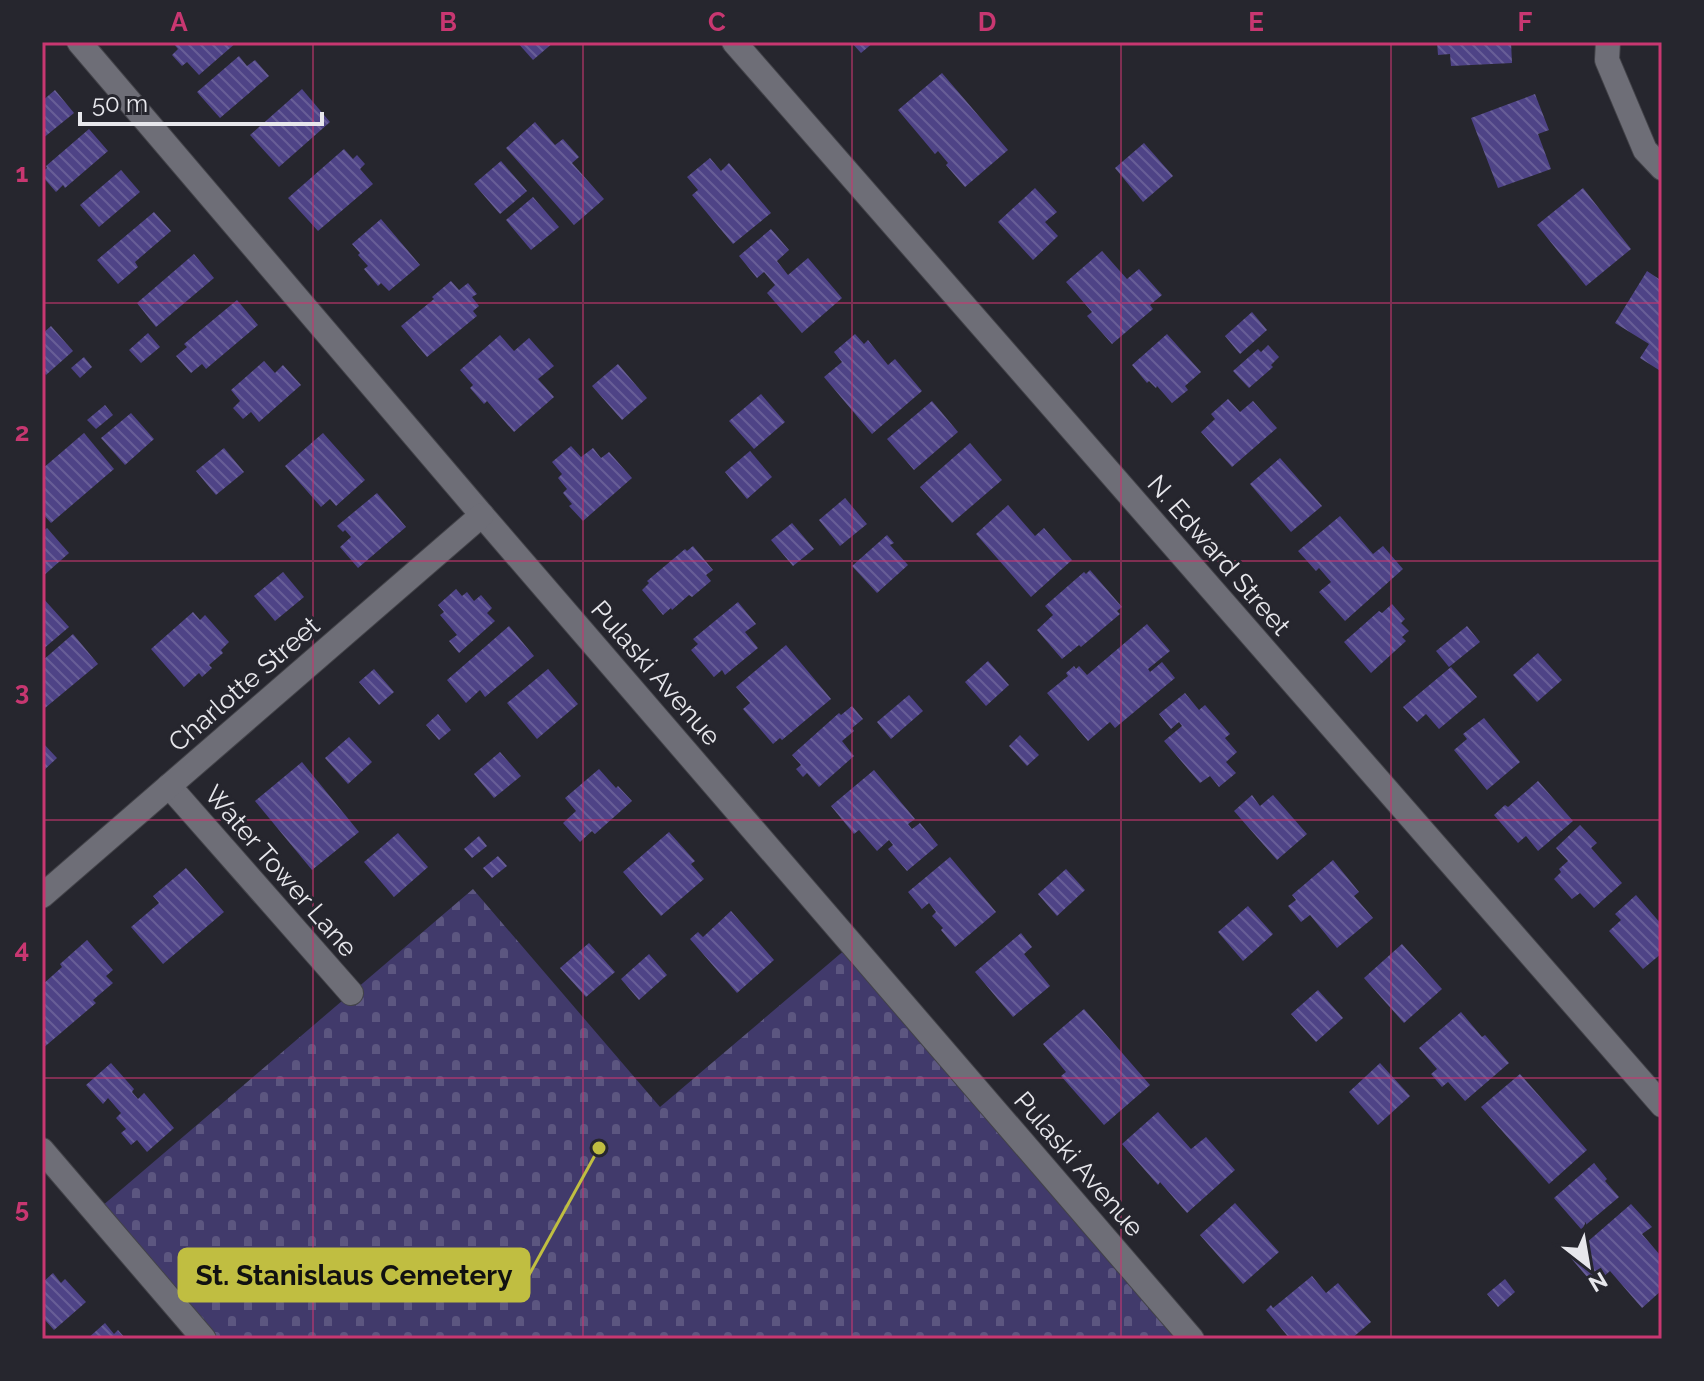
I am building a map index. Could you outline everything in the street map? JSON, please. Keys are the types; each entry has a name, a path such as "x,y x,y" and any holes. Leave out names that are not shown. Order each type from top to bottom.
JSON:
{"street":[{"name":"Pulaski Avenue","path":"79,42 1192,1339"},
{"name":"N. Edward Street","path":"734,42 1662,1105"},
{"path":"1608,42 1607,60 1645,150 1662,168"},
{"name":"Charlotte Street","path":"42,896 482,515"},
{"name":"Water Tower Lane","path":"169,786 351,993"},
{"path":"42,1150 204,1339"}],"green space":[{"path":"473,889 660,1107 853,943 1192,1339 204,1339 95,1212"}],"building":[{"path":"172,42 237,42 199,75 187,62 182,66 172,55 178,49"},
{"path":"517,42 554,42 533,60"},
{"path":"851,42 874,42 861,53"},
{"path":"1437,42 1511,42 1512,63 1451,66 1450,54 1438,55"},
{"path":"239,56 247,66 255,60 269,76 220,118 197,92"},
{"path":"942,73 1008,150 965,187 938,151 935,154 898,110"},
{"path":"302,89 330,122 279,167 250,135"},
{"path":"55,90 74,113 42,139 42,101"},
{"path":"1535,94 1549,130 1538,134 1551,169 1498,188 1471,118"},
{"path":"535,122 555,145 563,139 579,157 572,163 604,199 574,225 506,148"},
{"path":"89,129 108,151 65,188 63,185 56,192 42,172"},
{"path":"1144,143 1173,176 1143,202 1115,168"},
{"path":"344,149 353,159 357,155 365,164 360,169 373,184 318,231 288,198"},
{"path":"710,158 721,171 729,163 771,213 733,244 692,195 698,190 687,177"},
{"path":"501,161 527,191 500,214 474,184"},
{"path":"121,170 140,192 99,227 80,205"},
{"path":"1035,188 1057,212 1045,222 1058,236 1033,260 998,222"},
{"path":"1583,188 1631,249 1586,286 1537,225"},
{"path":"533,197 559,227 531,250 506,220"},
{"path":"154,212 171,231 135,262 138,267 118,284 97,260"},
{"path":"381,219 420,265 389,291 381,283 378,286 364,269 368,266 352,244"},
{"path":"771,229 789,250 777,261 788,275 808,258 842,298 802,333 767,293 775,285 764,272 757,278 739,256"},
{"path":"1102,251 1127,279 1139,269 1162,295 1150,305 1153,309 1112,344 1087,316 1092,312 1066,282"},
{"path":"194,254 214,278 156,327 137,303"},
{"path":"1647,271 1662,281 1662,372 1640,358 1649,344 1615,323"},
{"path":"451,281 459,290 468,283 477,294 472,297 479,306 473,311 477,316 427,357 401,326"},
{"path":"237,300 258,325 206,369 202,364 191,373 176,356 187,347 184,344"},
{"path":"1252,312 1267,330 1240,354 1225,336"},
{"path":"51,326 73,351 46,375 42,369 42,334"},
{"path":"148,333 160,347 141,363 129,350"},
{"path":"855,334 864,344 868,340 888,365 895,359 922,391 872,434 824,377 842,362 834,352"},
{"path":"1167,334 1201,372 1185,386 1188,390 1172,403 1157,386 1149,381 1147,383 1132,365"},
{"path":"500,335 514,351 529,338 554,366 538,379 554,397 514,432 487,401 484,404 470,388 473,385 460,370"},
{"path":"1268,345 1279,357 1271,365 1273,367 1249,388 1233,371 1258,349 1261,352"},
{"path":"84,357 92,367 80,378 71,368"},
{"path":"264,361 275,373 283,365 301,385 259,422 251,412 243,419 233,408 240,401 231,390"},
{"path":"618,364 647,398 622,420 592,386"},
{"path":"761,394 785,422 754,449 729,421"},
{"path":"1228,399 1240,412 1253,401 1277,428 1232,467 1201,432 1215,419 1211,414"},
{"path":"932,401 958,432 914,470 887,439"},
{"path":"105,405 113,415 96,429 87,420"},
{"path":"131,413 154,439 125,465 101,438"},
{"path":"84,433 114,469 51,523 42,513 42,469"},
{"path":"323,433 365,480 336,506 330,499 321,507 285,466"},
{"path":"970,443 1002,480 952,523 920,487"},
{"path":"571,446 581,457 593,448 601,458 609,452 632,478 583,521 569,506 572,504 563,493 567,489 558,478 562,474 552,462"},
{"path":"224,448 244,472 216,495 196,471"},
{"path":"750,451 772,477 747,499 725,472"},
{"path":"1280,458 1322,506 1291,532 1250,484"},
{"path":"377,493 406,527 358,568 340,547 351,537 337,526"},
{"path":"845,498 867,524 840,546 819,520"},
{"path":"1008,505 1035,536 1044,528 1072,560 1031,597 976,534"},
{"path":"1340,516 1373,554 1383,546 1403,569 1345,621 1319,592 1331,582 1298,551"},
{"path":"792,523 814,549 793,566 771,540"},
{"path":"47,528 69,553 42,577 42,532"},
{"path":"887,535 894,543 890,545 908,565 877,593 852,566"},
{"path":"693,546 713,570 706,575 711,581 663,615 642,590 649,583 647,581 685,549 687,551"},
{"path":"1090,570 1122,607 1117,611 1120,614 1062,659 1037,630 1053,615 1045,606"},
{"path":"283,572 304,597 275,621 254,596"},
{"path":"456,589 462,596 467,592 474,601 481,595 492,608 487,613 495,621 459,653 449,641 457,635 440,615 444,612 438,605"},
{"path":"42,597 69,627 42,650"},
{"path":"738,602 756,624 745,632 758,648 725,675 722,670 714,677 691,650 698,644 693,639"},
{"path":"1392,604 1405,619 1401,623 1409,631 1402,637 1406,641 1371,673 1344,642 1379,611 1382,613"},
{"path":"193,612 200,620 205,615 229,642 221,650 223,653 209,665 212,668 202,677 199,673 184,687 151,649"},
{"path":"1147,624 1170,651 1148,669 1150,672 1162,662 1175,678 1115,728 1110,722 1088,741 1047,693 1068,676 1066,673 1074,666 1076,669 1079,666 1087,675"},
{"path":"509,626 534,656 485,697 480,690 466,703 447,680"},
{"path":"1467,626 1480,642 1449,667 1436,651"},
{"path":"73,634 98,664 45,708 42,705 42,661"},
{"path":"786,645 831,699 773,744 743,709 750,703 736,687"},
{"path":"1538,653 1562,680 1537,702 1513,675"},
{"path":"988,661 1009,685 986,706 965,682"},
{"path":"1451,667 1477,697 1439,729 1426,714 1417,722 1403,707"},
{"path":"374,669 394,692 379,705 359,682"},
{"path":"548,669 578,704 537,739 507,703"},
{"path":"1185,693 1199,710 1205,705 1230,734 1225,738 1237,752 1226,762 1236,773 1219,787 1210,776 1200,783 1164,741 1182,726 1179,722 1171,729 1159,714"},
{"path":"909,695 923,711 891,739 877,722"},
{"path":"852,706 863,719 842,741 854,756 819,787 807,773 803,777 796,769 801,765 792,755 839,713 841,715"},
{"path":"438,714 451,730 439,740 426,725"},
{"path":"1484,718 1520,762 1487,790 1454,750 1467,739 1463,734"},
{"path":"1020,735 1039,755 1027,766 1009,746"},
{"path":"349,737 372,762 348,784 325,758"},
{"path":"42,742 57,758 42,772"},
{"path":"500,752 521,776 494,798 474,774"},
{"path":"302,762 359,832 312,870 255,801"},
{"path":"599,769 632,801 595,834 592,831 580,842 563,823 576,811 565,798"},
{"path":"874,770 915,819 908,824 912,829 920,823 938,845 907,871 888,849 893,845 889,840 877,851 859,830 854,834 831,806"},
{"path":"1538,781 1573,821 1538,851 1526,836 1518,843 1494,815"},
{"path":"1252,795 1260,806 1273,795 1307,834 1277,860 1234,811"},
{"path":"1580,825 1597,843 1591,848 1622,883 1594,908 1580,893 1572,899 1554,879 1568,861 1556,848"},
{"path":"669,832 695,861 691,864 704,879 661,916 623,872"},
{"path":"398,833 428,867 394,897 364,862"},
{"path":"479,836 487,846 472,858 464,849"},
{"path":"498,856 507,866 492,878 483,868"},
{"path":"950,857 996,912 955,947 932,916 936,912 929,903 922,909 908,892"},
{"path":"1333,860 1359,892 1354,896 1373,918 1337,948 1310,915 1301,922 1288,906 1296,900 1292,895"},
{"path":"186,868 224,912 163,964 131,927 159,903 153,896"},
{"path":"1066,869 1085,890 1057,916 1038,894"},
{"path":"1636,895 1662,925 1662,953 1643,969 1609,931 1621,920 1615,914"},
{"path":"1248,906 1273,934 1243,961 1218,932"},
{"path":"731,911 774,960 737,993 690,939 698,932 703,937"},
{"path":"1021,933 1032,947 1024,954 1050,986 1013,1017 975,972"},
{"path":"87,940 113,970 106,976 113,983 93,1000 96,1003 42,1049 42,985"},
{"path":"589,943 615,972 586,997 560,968"},
{"path":"1402,944 1442,989 1404,1023 1364,978"},
{"path":"649,954 667,975 639,1000 621,979"},
{"path":"1318,990 1343,1018 1316,1042 1291,1014"},
{"path":"1084,1009 1150,1085 1104,1125 1061,1076 1066,1072 1043,1044"},
{"path":"1461,1012 1509,1063 1465,1101 1448,1082 1442,1087 1431,1074 1437,1069 1419,1048"},
{"path":"111,1063 134,1089 132,1092 138,1099 144,1093 174,1128 147,1152 137,1140 131,1145 121,1133 126,1129 116,1118 121,1113 108,1098 103,1104 86,1085"},
{"path":"1380,1063 1410,1096 1378,1125 1349,1092"},
{"path":"1520,1074 1587,1150 1549,1184 1481,1107"},
{"path":"1158,1112 1191,1149 1206,1137 1235,1170 1187,1213 1122,1144"},
{"path":"1594,1163 1619,1197 1581,1229 1554,1198"},
{"path":"1235,1203 1279,1252 1243,1284 1200,1235"},
{"path":"1631,1204 1652,1227 1642,1234 1660,1255 1662,1253 1662,1290 1642,1308 1610,1271 1594,1285 1570,1257"},
{"path":"53,1273 61,1283 65,1279 86,1302 54,1330 42,1320 42,1283"},
{"path":"1312,1276 1326,1293 1338,1283 1371,1322 1351,1339 1290,1339 1266,1310 1271,1305 1273,1308"},
{"path":"1505,1279 1515,1292 1498,1307 1487,1294"},
{"path":"105,1323 114,1334 118,1330 126,1339 87,1339"}],"place":[{"name":"St. Stanislaus Cemetery","path":"599,1148"}]}
